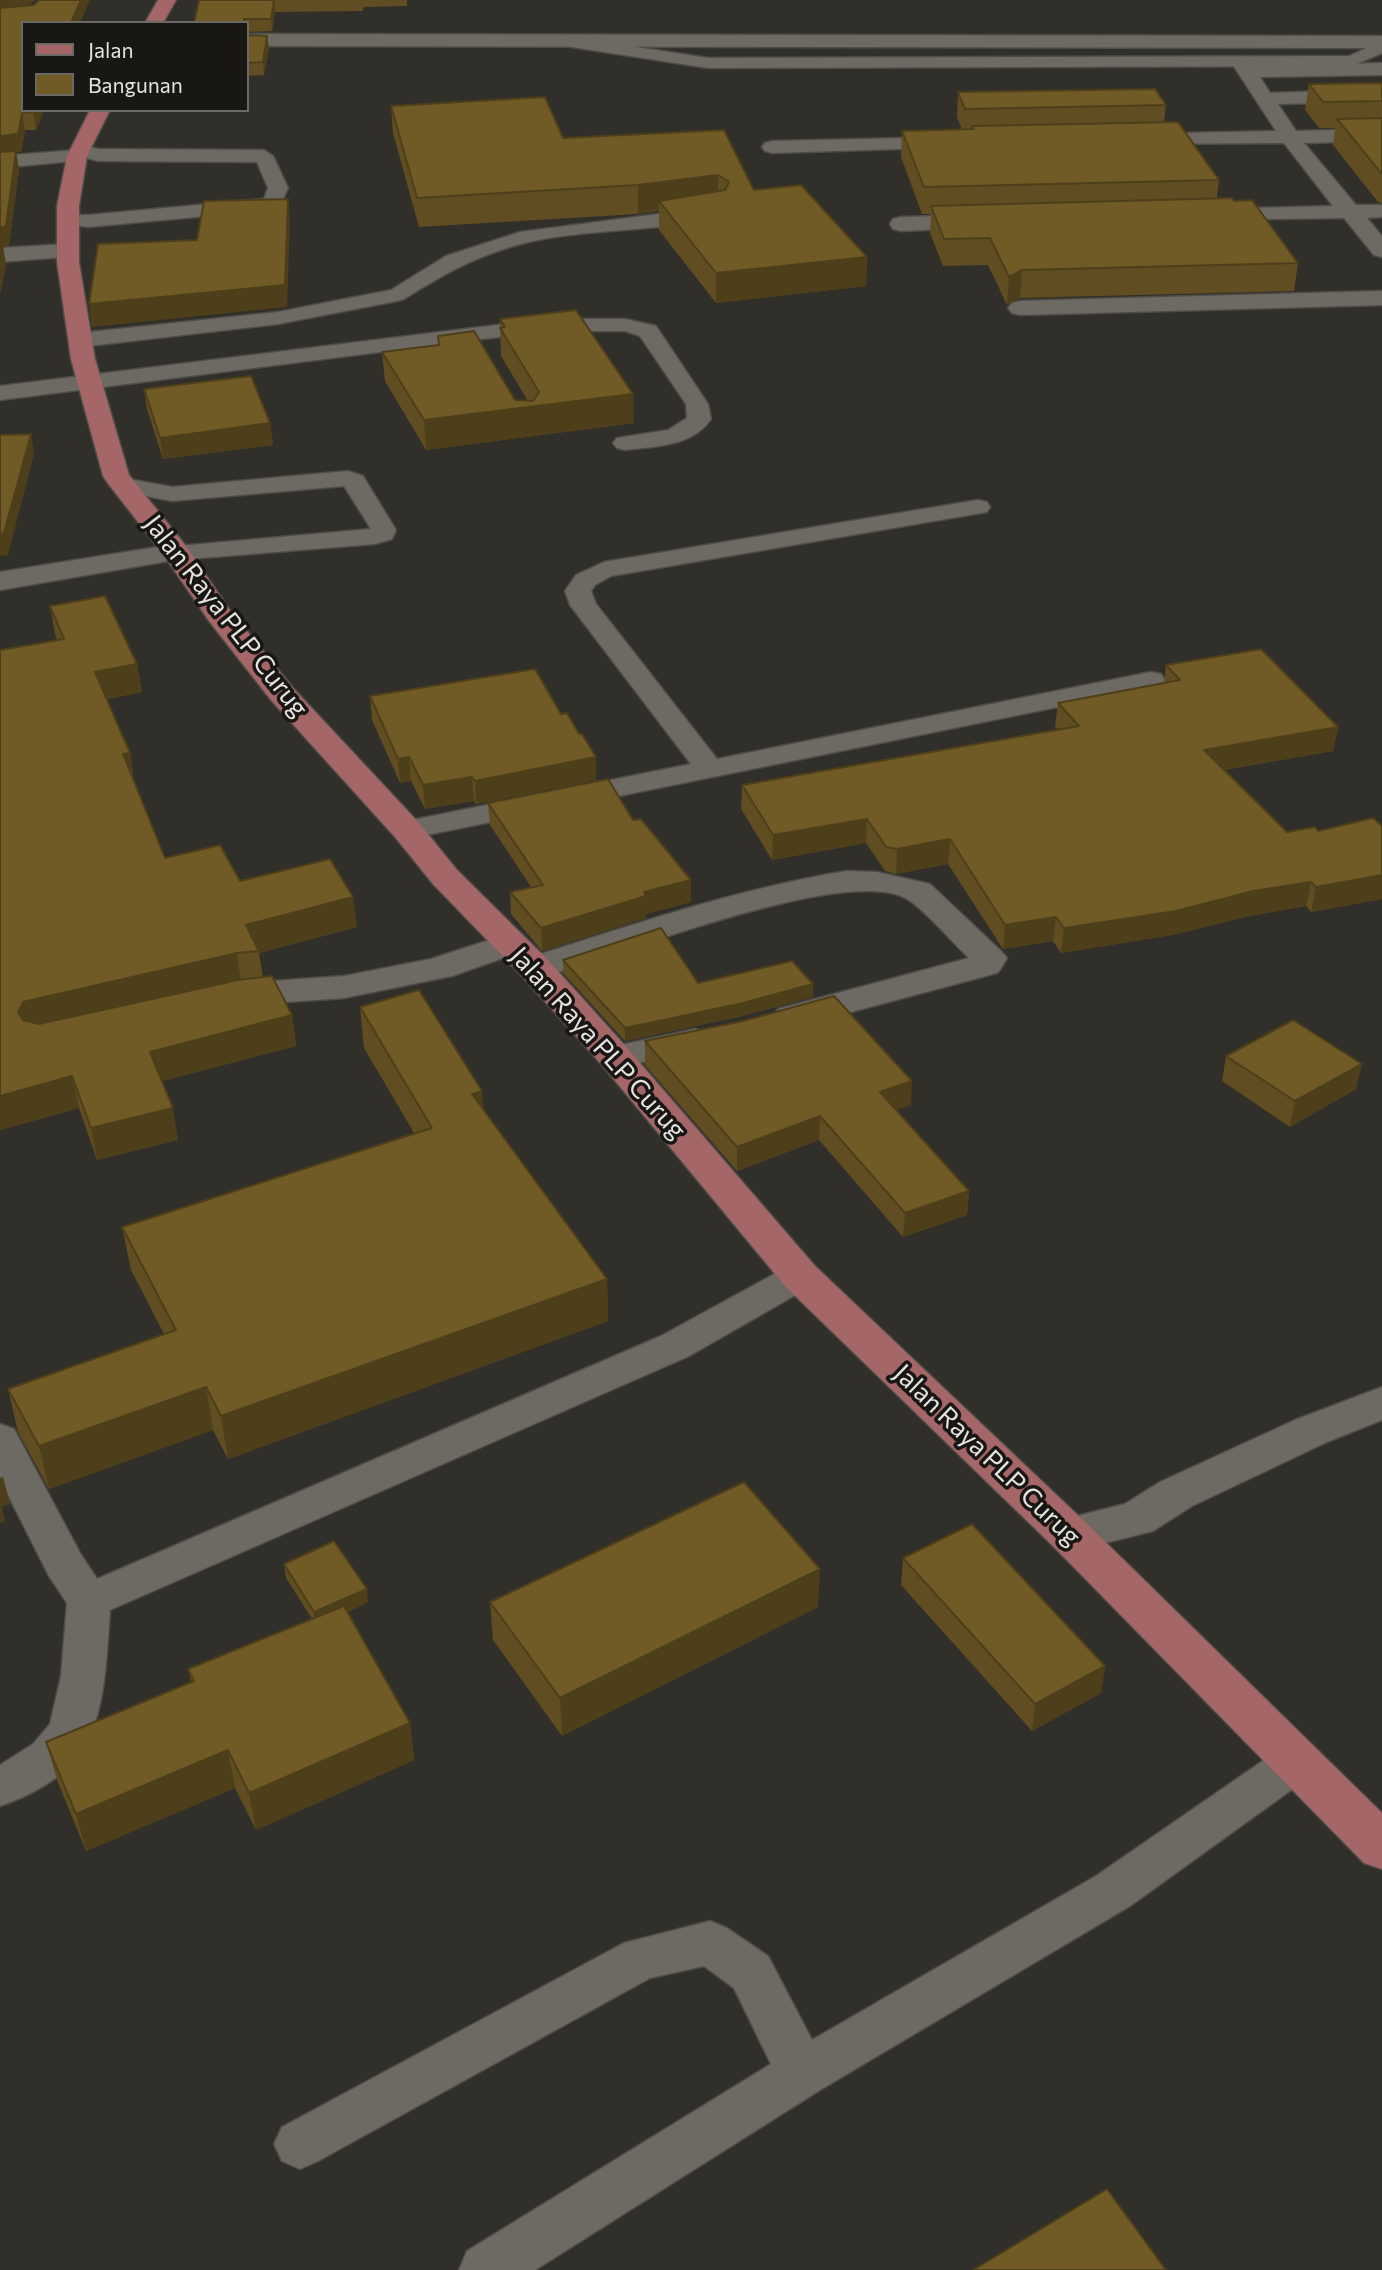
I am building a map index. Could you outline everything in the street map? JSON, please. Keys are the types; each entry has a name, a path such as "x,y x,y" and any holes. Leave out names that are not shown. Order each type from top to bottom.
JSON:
{"main road":[{"path":"155,21 167,0"},
{"name":"Jalan Raya PLP Curug","path":"99,112 78,153 68,235 77,361 116,476 176,552 212,606 282,694 407,830 445,877 523,956 615,1056 800,1276 1069,1534 1382,1847"}],"street":[{"path":"259,34 557,40 1382,28"},
{"path":"259,34 914,34 1382,44"},
{"path":"1244,67 1382,69"},
{"path":"1244,67 1290,137 1382,250"},
{"path":"1266,99 1382,96"},
{"path":"1113,141 1382,135"},
{"path":"772,147 976,143"},
{"path":"0,162 78,153"},
{"path":"1186,216 1382,211"},
{"path":"901,224 1010,221"},
{"path":"0,255 68,235"},
{"path":"1020,308 1382,298"},
{"path":"0,581 176,552"},
{"path":"190,1009 272,992 344,987 439,968 523,956 653,929 799,889 847,881 877,882 918,891 989,958 985,965 742,1030 615,1056"},
{"path":"1069,1534 1137,1519 1177,1494 1311,1431 1382,1402"}],"lane":[{"path":"557,40 708,63 1244,67 1352,61 1382,44"},
{"path":"68,235 88,221 272,204 278,188 264,156 78,153"},
{"path":"0,393 77,361 397,295 453,260 527,236 717,212"},
{"path":"77,361 474,333 546,325 625,325 648,331 697,404 699,419 695,427 681,433 625,443"},
{"path":"474,333 487,356"},
{"path":"123,485 155,493 184,494 348,478 354,481 384,530 383,534 375,536 176,552"},
{"path":"710,769 583,605 578,591 585,580 604,570 978,507"},
{"path":"407,830 1151,681"},
{"path":"89,1601 675,1346 800,1276"},
{"path":"0,1439 64,1564 89,1601 78,1708 63,1743 36,1767 0,1787"},
{"path":"486,2270 802,2073 1113,1891 1296,1762"},
{"path":"300,2144 641,1958 710,1943 751,1972 802,2073"}],"building":[{"path":"39,0 81,0 72,21 21,21 21,112 33,112 22,113 18,134 0,136 0,8 34,5"},
{"path":"199,0 274,0 271,19 194,21"},
{"path":"248,35 267,36 263,62 248,63"},
{"path":"1382,83 1382,101 1323,102 1309,84"},
{"path":"1155,89 1166,105 965,109 958,92"},
{"path":"545,97 563,138 724,130 754,190 801,185 867,257 716,273 659,201 725,190 729,182 718,175 638,185 417,198 391,106"},
{"path":"1382,118 1382,174 1337,119"},
{"path":"1178,122 1219,180 924,187 902,131 974,129 972,126"},
{"path":"16,151 6,226 0,228 0,152"},
{"path":"1232,198 1234,201 1252,200 1298,263 1022,270 1009,277 990,238 944,239 931,206"},
{"path":"288,199 285,285 89,304 98,244 197,240 204,201"},
{"path":"576,310 633,394 424,420 382,352 439,345 438,336 474,331 515,400 533,401 539,392 500,328 505,327 500,319"},
{"path":"251,376 270,423 160,438 144,389"},
{"path":"31,434 4,533 0,534 0,435"},
{"path":"105,596 137,664 95,672 130,753 123,754 165,858 220,845 240,881 330,859 353,897 246,925 259,951 237,953 23,1002 18,1012 23,1020 39,1024 238,980 272,976 292,1015 150,1052 173,1108 91,1128 72,1076 0,1096 0,650 64,639 50,606"},
{"path":"1261,649 1338,727 1204,750 1287,832 1315,827 1318,831 1373,818 1382,826 1382,875 1316,887 1311,882 1253,891 1176,911 1064,928 1056,917 1005,925 950,839 897,849 886,847 867,819 773,835 742,785 1079,726 1058,703 1180,680 1166,665"},
{"path":"535,669 561,714 567,713 596,757 475,781 472,777 423,785 409,757 398,759 370,696"},
{"path":"608,779 633,820 641,819 691,880 644,892 646,896 541,928 510,892 543,885 488,803"},
{"path":"661,928 698,983 792,961 813,984 739,1004 625,1028 563,960"},
{"path":"419,990 482,1091 472,1094 607,1279 221,1416 206,1387 39,1446 8,1389 176,1330 122,1227 432,1128 360,1007"},
{"path":"834,996 912,1081 880,1092 969,1191 905,1213 820,1116 737,1147 645,1041 743,1021"},
{"path":"1293,1020 1362,1064 1295,1101 1226,1056"},
{"path":"744,1482 820,1569 560,1698 490,1602"},
{"path":"972,1524 1105,1666 1035,1704 903,1558"},
{"path":"334,1541 367,1589 314,1612 284,1564"},
{"path":"344,1606 410,1723 249,1793 228,1750 76,1814 46,1742 194,1681 188,1669"},
{"path":"1107,2189 1166,2270 973,2270"}]}
